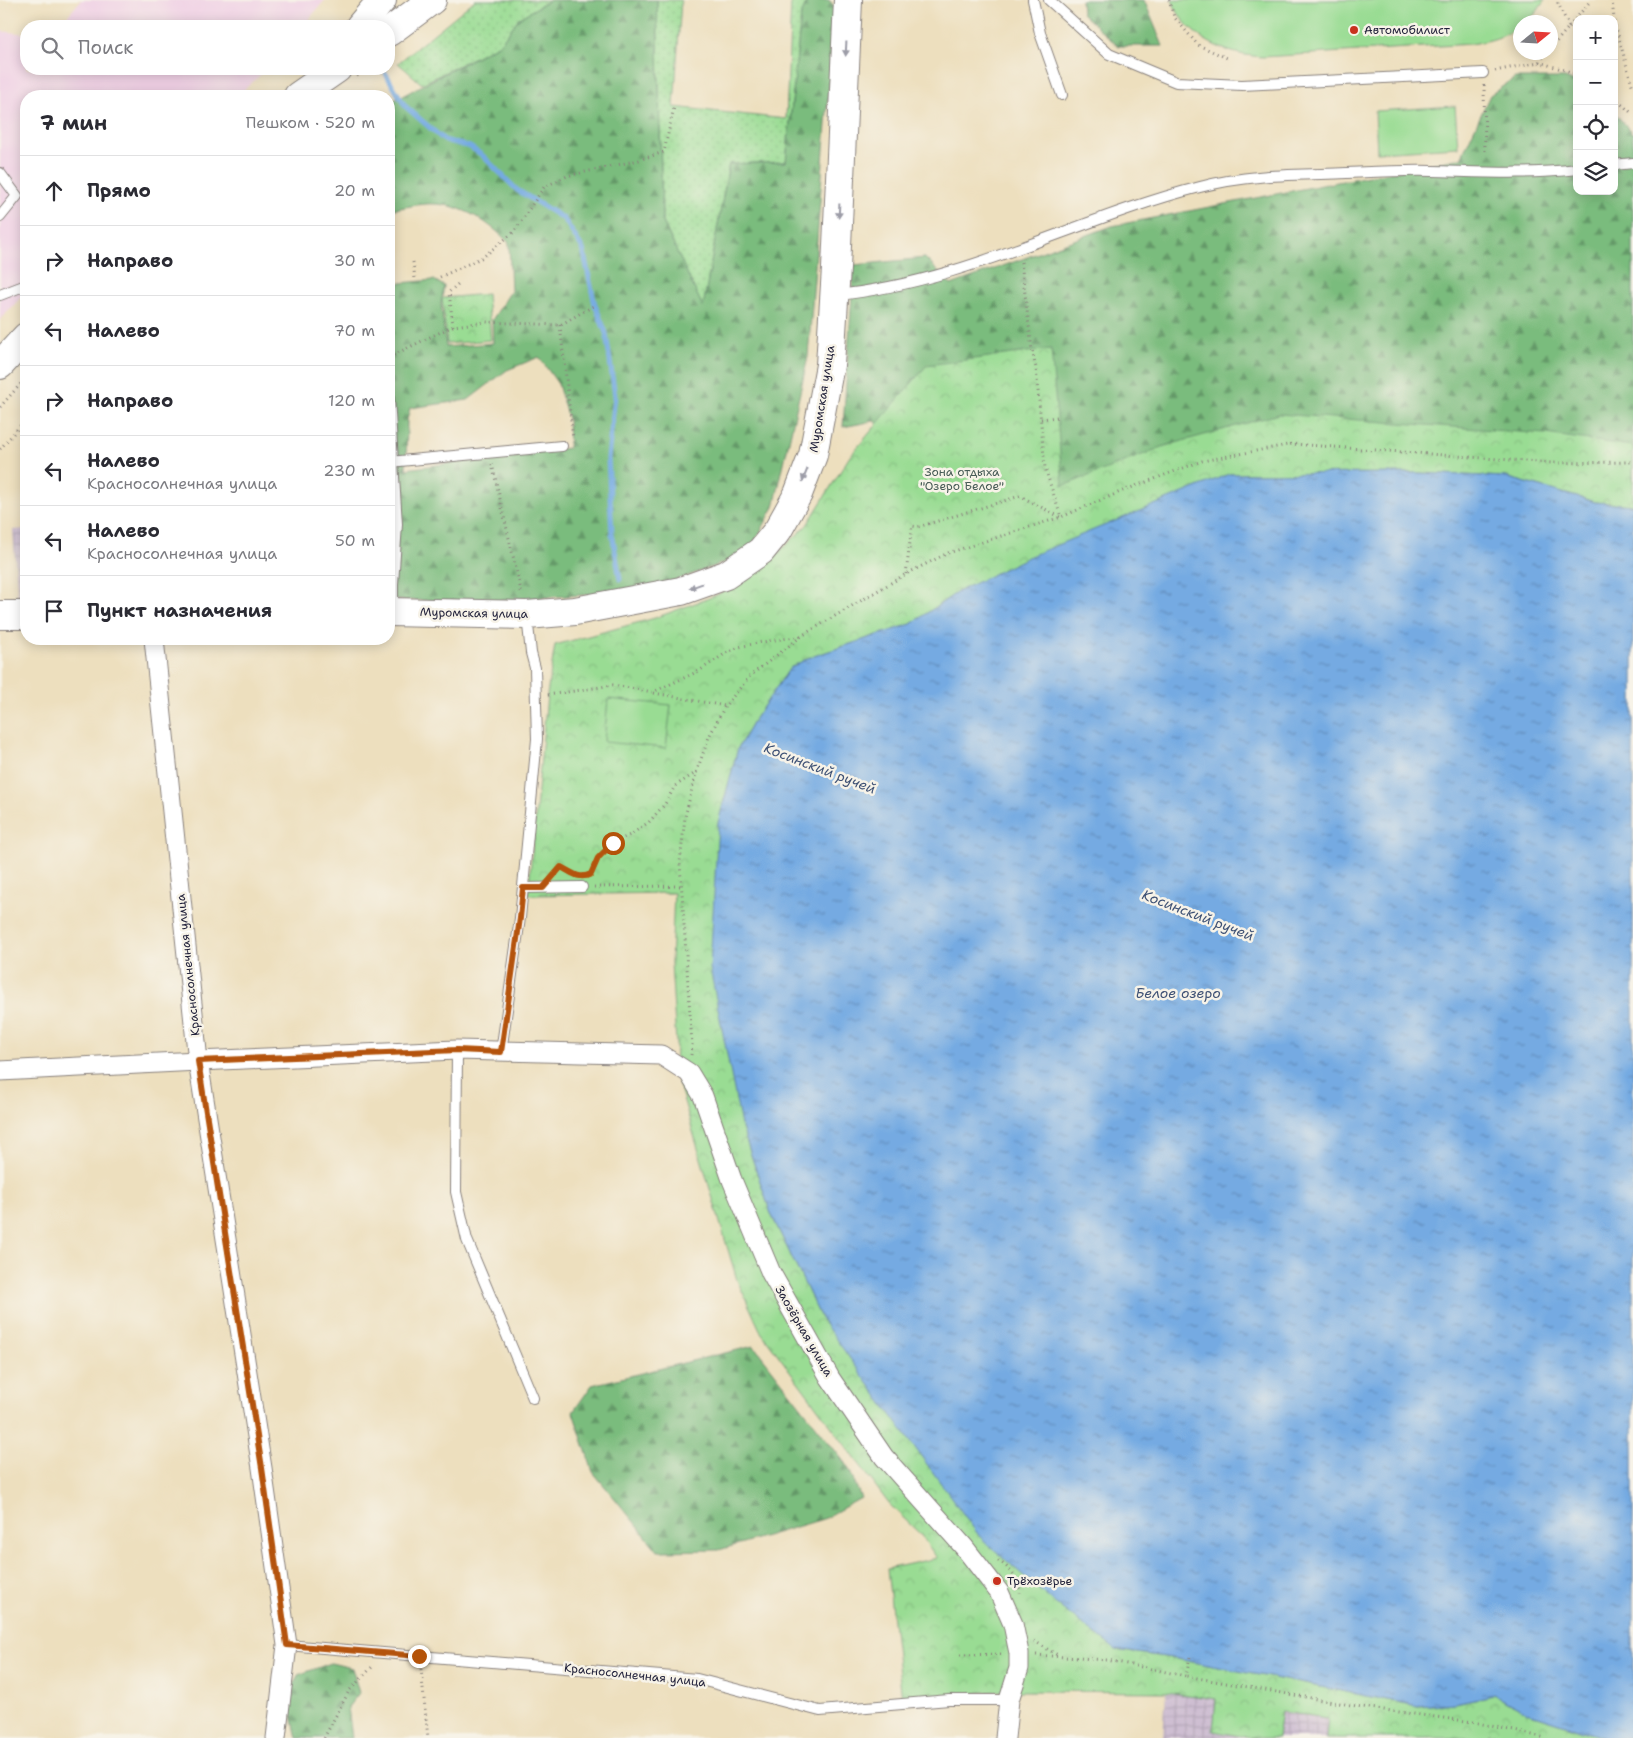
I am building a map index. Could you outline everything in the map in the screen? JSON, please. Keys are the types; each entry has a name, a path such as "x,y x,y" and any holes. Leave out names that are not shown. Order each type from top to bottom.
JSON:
{"street":[{"path":"365,20 382,0"},
{"path":"395,28 432,0"},
{"name":"Муромская улица","path":"395,612 527,615 576,611 681,591 726,575 761,551 778,530 798,494 813,455 830,365 835,295 848,0"},
{"path":"296,90 312,75"},
{"path":"307,90 328,75"},
{"path":"0,365 20,343"},
{"path":"0,615 20,614"},
{"name":"Красносолнечная улица","path":"155,645 198,1061 262,1468 287,1645 276,1738"},
{"name":"Заозёрная улица","path":"0,1071 457,1050 661,1054 690,1073 703,1096 732,1180 771,1272 830,1378 884,1457 964,1547 999,1592 1014,1630 1019,1653 1019,1668 1009,1700 1005,1738"}],"lane":[{"path":"1033,0 1040,33 1062,95"},
{"path":"1049,0 1109,54 1176,82 1242,85 1484,73"},
{"path":"1618,165 1633,163"},
{"path":"835,295 916,281 1019,249 1138,206 1192,189 1259,176 1429,171 1533,173 1573,169"},
{"path":"0,173 17,196 0,217"},
{"path":"0,295 20,287"},
{"path":"395,462 562,446"},
{"path":"395,503 397,524 395,554"},
{"path":"501,1052 520,918 537,739 536,668 531,653 527,615"},
{"path":"523,888 543,888 582,880"},
{"path":"457,1050 456,1192 467,1240 533,1398"},
{"name":"Красносолнечная улица","path":"287,1645 697,1679 820,1711 949,1700 1009,1700"}],"path":[{"path":"1168,0 1174,17 1198,45 1227,58"},
{"path":"1559,0 1558,3 1569,26"},
{"path":"1558,39 1591,0"},
{"path":"1612,0 1614,15"},
{"path":"1618,34 1633,88"},
{"path":"1485,154 1484,73 1539,62 1573,73"},
{"path":"1618,101 1633,114"},
{"path":"440,277 483,257 514,232 544,187 567,176 639,160 664,152 674,107"},
{"path":"1019,249 1036,368 1045,468 1061,517"},
{"path":"414,262 415,279"},
{"path":"453,326 449,292 458,284"},
{"path":"395,353 453,326 486,322 560,325 595,305"},
{"path":"560,325 574,443 562,446"},
{"path":"0,407 20,385"},
{"path":"1041,419 1057,417"},
{"path":"0,449 20,425"},
{"path":"690,1073 692,1045 680,863 685,817 709,737 725,706 750,676 803,635 906,574 948,553 1061,517 1202,460 1294,444 1552,463 1633,462"},
{"path":"489,452 527,615"},
{"path":"906,574 912,526 918,527 1020,496 1061,517"},
{"path":"653,692 699,671 719,657 739,647 803,635"},
{"path":"537,696 613,685 725,706"},
{"path":"582,880 591,874 598,858 613,843 632,834 649,822 664,804 674,786 697,772"},
{"path":"543,888 561,867 582,880 681,886"},
{"path":"1014,1630 1061,1657"},
{"path":"324,1738 349,1691 385,1653"},
{"path":"960,1655 1019,1653 1107,1660 1362,1707 1473,1722 1546,1738"},
{"path":"419,1656 428,1738"},
{"path":"1186,1676 1190,1657"}],"shaded area":[{"path":"81,0 325,0 308,20 64,20"},
{"path":"0,31 20,33 20,75 260,75 244,90 20,90 20,298 0,320"},
{"path":"20,529 20,601 18,601 13,530"},
{"path":"1166,1692 1216,1699 1213,1731 1250,1738 1163,1738"},
{"path":"1280,1712 1328,1718 1326,1738 1277,1738"}],"green space":[{"path":"475,0 550,0 519,18 500,44 422,84 398,63"},
{"path":"550,0 657,0 662,220 703,307 729,164 786,162 801,15 808,0 829,0 835,7 808,357 774,507 748,554 646,591 488,601 395,600 395,283 434,280 444,286 441,304 446,347 493,343 492,320 511,291 509,243 485,222 466,212 445,205 423,204 395,209 395,100 500,44 519,18","holes":["539,357 558,384 568,419 569,448 406,469 407,420 410,408 468,400 507,370"]},
{"path":"657,0 681,0 674,107 786,119 791,1 808,0 801,15 786,162 729,164 703,308 662,220"},
{"path":"1081,0 1144,0 1163,46 1118,46 1082,13"},
{"name":"Автомобилист","path":"1172,0 1545,0 1534,15 1513,15 1513,30 1491,40 1478,43 1263,57 1235,53 1208,42 1187,25 1178,13"},
{"path":"1515,78 1565,78 1573,81 1573,195 1618,195 1618,117 1633,134 1633,482 1094,525 896,437 874,421 843,427 854,265 925,258 951,285 1112,226 1461,158 1490,95"},
{"path":"1455,106 1458,147 1377,152 1375,111"},
{"path":"487,294 491,340 447,344 442,298"},
{"name":"Зона отдыха \"Озеро Белое\"","path":"1051,349 1063,486 1165,446 1279,414 1545,434 1633,446 1633,505 1595,502 1505,477 1420,473 1229,474 959,591 911,624 808,658 790,668 754,720 738,748 718,823 741,1125 771,1214 822,1320 1116,1650 1172,1658 1418,1706 1455,1703 1493,1695 1528,1713 1605,1738 1513,1738 1489,1733 1488,1738 1326,1738 1328,1718 1281,1712 1277,1738 1250,1738 1213,1731 1216,1699 1166,1692 999,1691 902,1699 887,1569 937,1558 920,1534 889,1504 761,1332 737,1280 675,1071 676,1043 671,963 674,893 528,895 547,695 555,645 655,618 717,595 772,559 807,525 850,456 927,365"},
{"path":"608,699 671,705 666,748 604,742"},
{"path":"754,1346 848,1467 861,1498 823,1519 719,1550 658,1551 593,1472 573,1412 592,1385"},
{"path":"331,1663 352,1668 359,1693 348,1707 352,1738 297,1738 288,1699 298,1675"}],"water":[{"name":"Белое озеро","path":"1420,473 1505,477 1595,502 1633,505 1633,1738 1605,1738 1528,1713 1493,1695 1455,1703 1418,1706 1172,1658 1116,1650 1052,1601 980,1537 822,1320 771,1214 741,1125 710,968 718,823 738,748 754,720 790,668 808,658 911,624 959,591 1028,557 1229,474"}],"waterway":[{"name":"Косинский ручей","path":"387,75 405,106 444,140 470,147 482,155 517,190 564,219 583,249 595,305 606,333 615,396 608,458 612,533 620,579"}],"place":[{"name":"Автомобилист","path":"1354,30"},
{"name":"Трёхозёрье","path":"997,1581"}],"route":[{"path":"419,1656 287,1645 262,1468 198,1061 457,1050 501,1052 523,888 543,888 561,867 580,877 591,874 598,858 613,843"}]}
